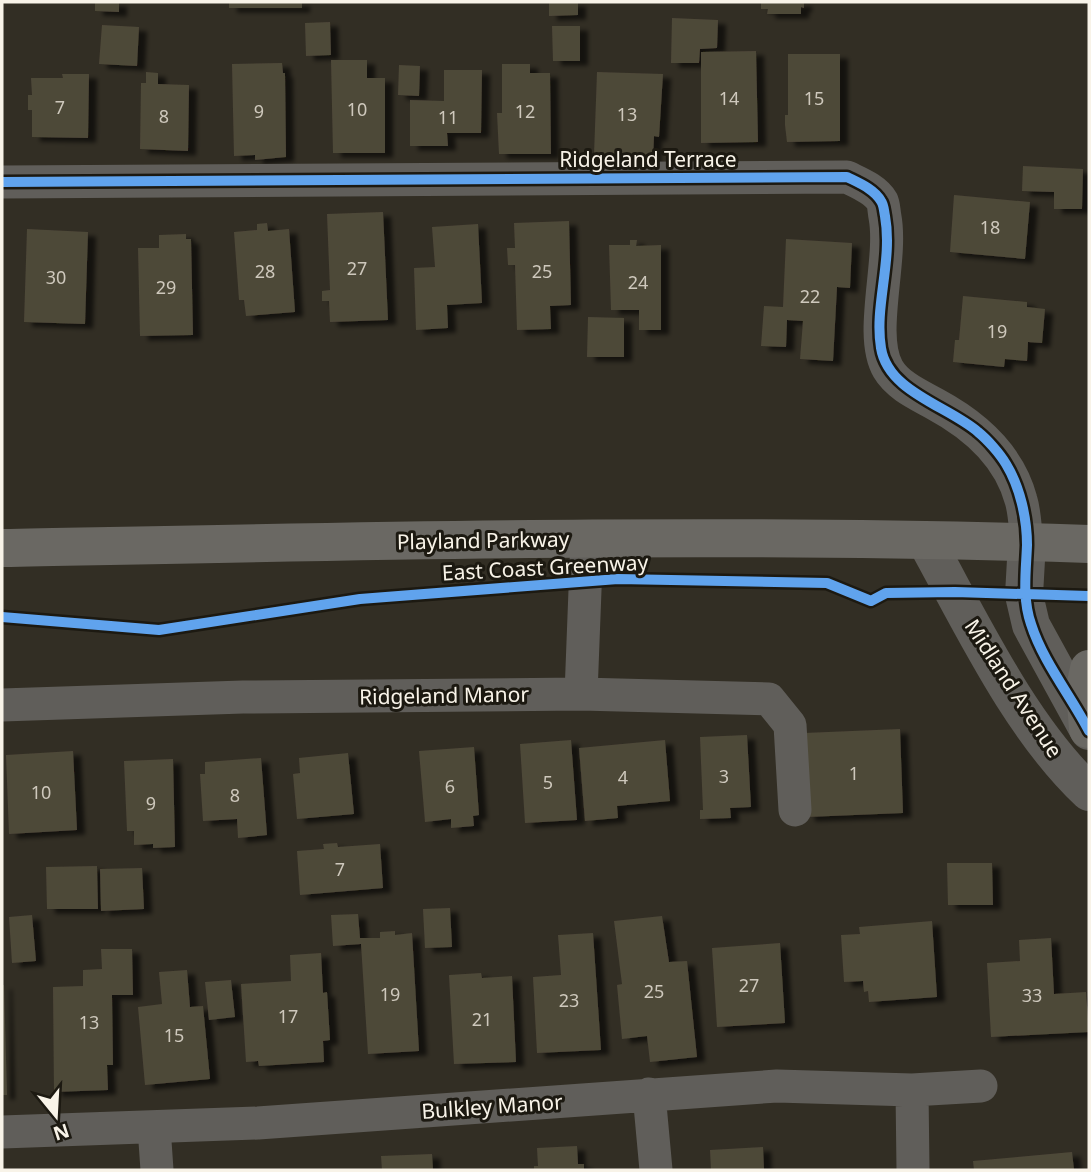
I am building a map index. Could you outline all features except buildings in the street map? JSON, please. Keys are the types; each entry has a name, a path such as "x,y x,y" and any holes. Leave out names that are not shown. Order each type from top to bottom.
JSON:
{"main road":[{"name":"Playland Parkway","path":"2,548 587,538 775,538 1089,544"},
{"path":"1088,730 1085,688 1089,669"}],"street":[{"name":"Ridgeland Terrace","path":"2,182 847,177 865,185 882,201 888,251 881,349 888,370 907,389 938,405 979,432 1006,464 1021,500 1027,542"},
{"path":"581,694 587,538"},
{"name":"Midland Avenue","path":"926,541 992,660 1038,732 1089,792"},
{"name":"Midland Avenue","path":"1027,542 1024,595 1031,625 1088,730"},
{"name":"Ridgeland Manor","path":"2,705 243,697 581,694 769,699 790,725 796,810"},
{"name":"Bulkley Manor","path":"2,1132 258,1123 778,1086 912,1090 981,1086"},
{"path":"912,1090 913,1170"},
{"path":"649,1094 656,1170"},
{"path":"154,1127 157,1170"}],"cycle path":[{"path":"2,182 847,177 870,190 883,204 887,250 879,332 886,363 907,387 978,432 1006,464 1019,493 1026,524 1025,575 1031,624 1050,665 1089,731"},
{"name":"East Coast Greenway","path":"2,617 159,630 360,599 618,579 827,583 871,601 886,593 1089,596"}]}
